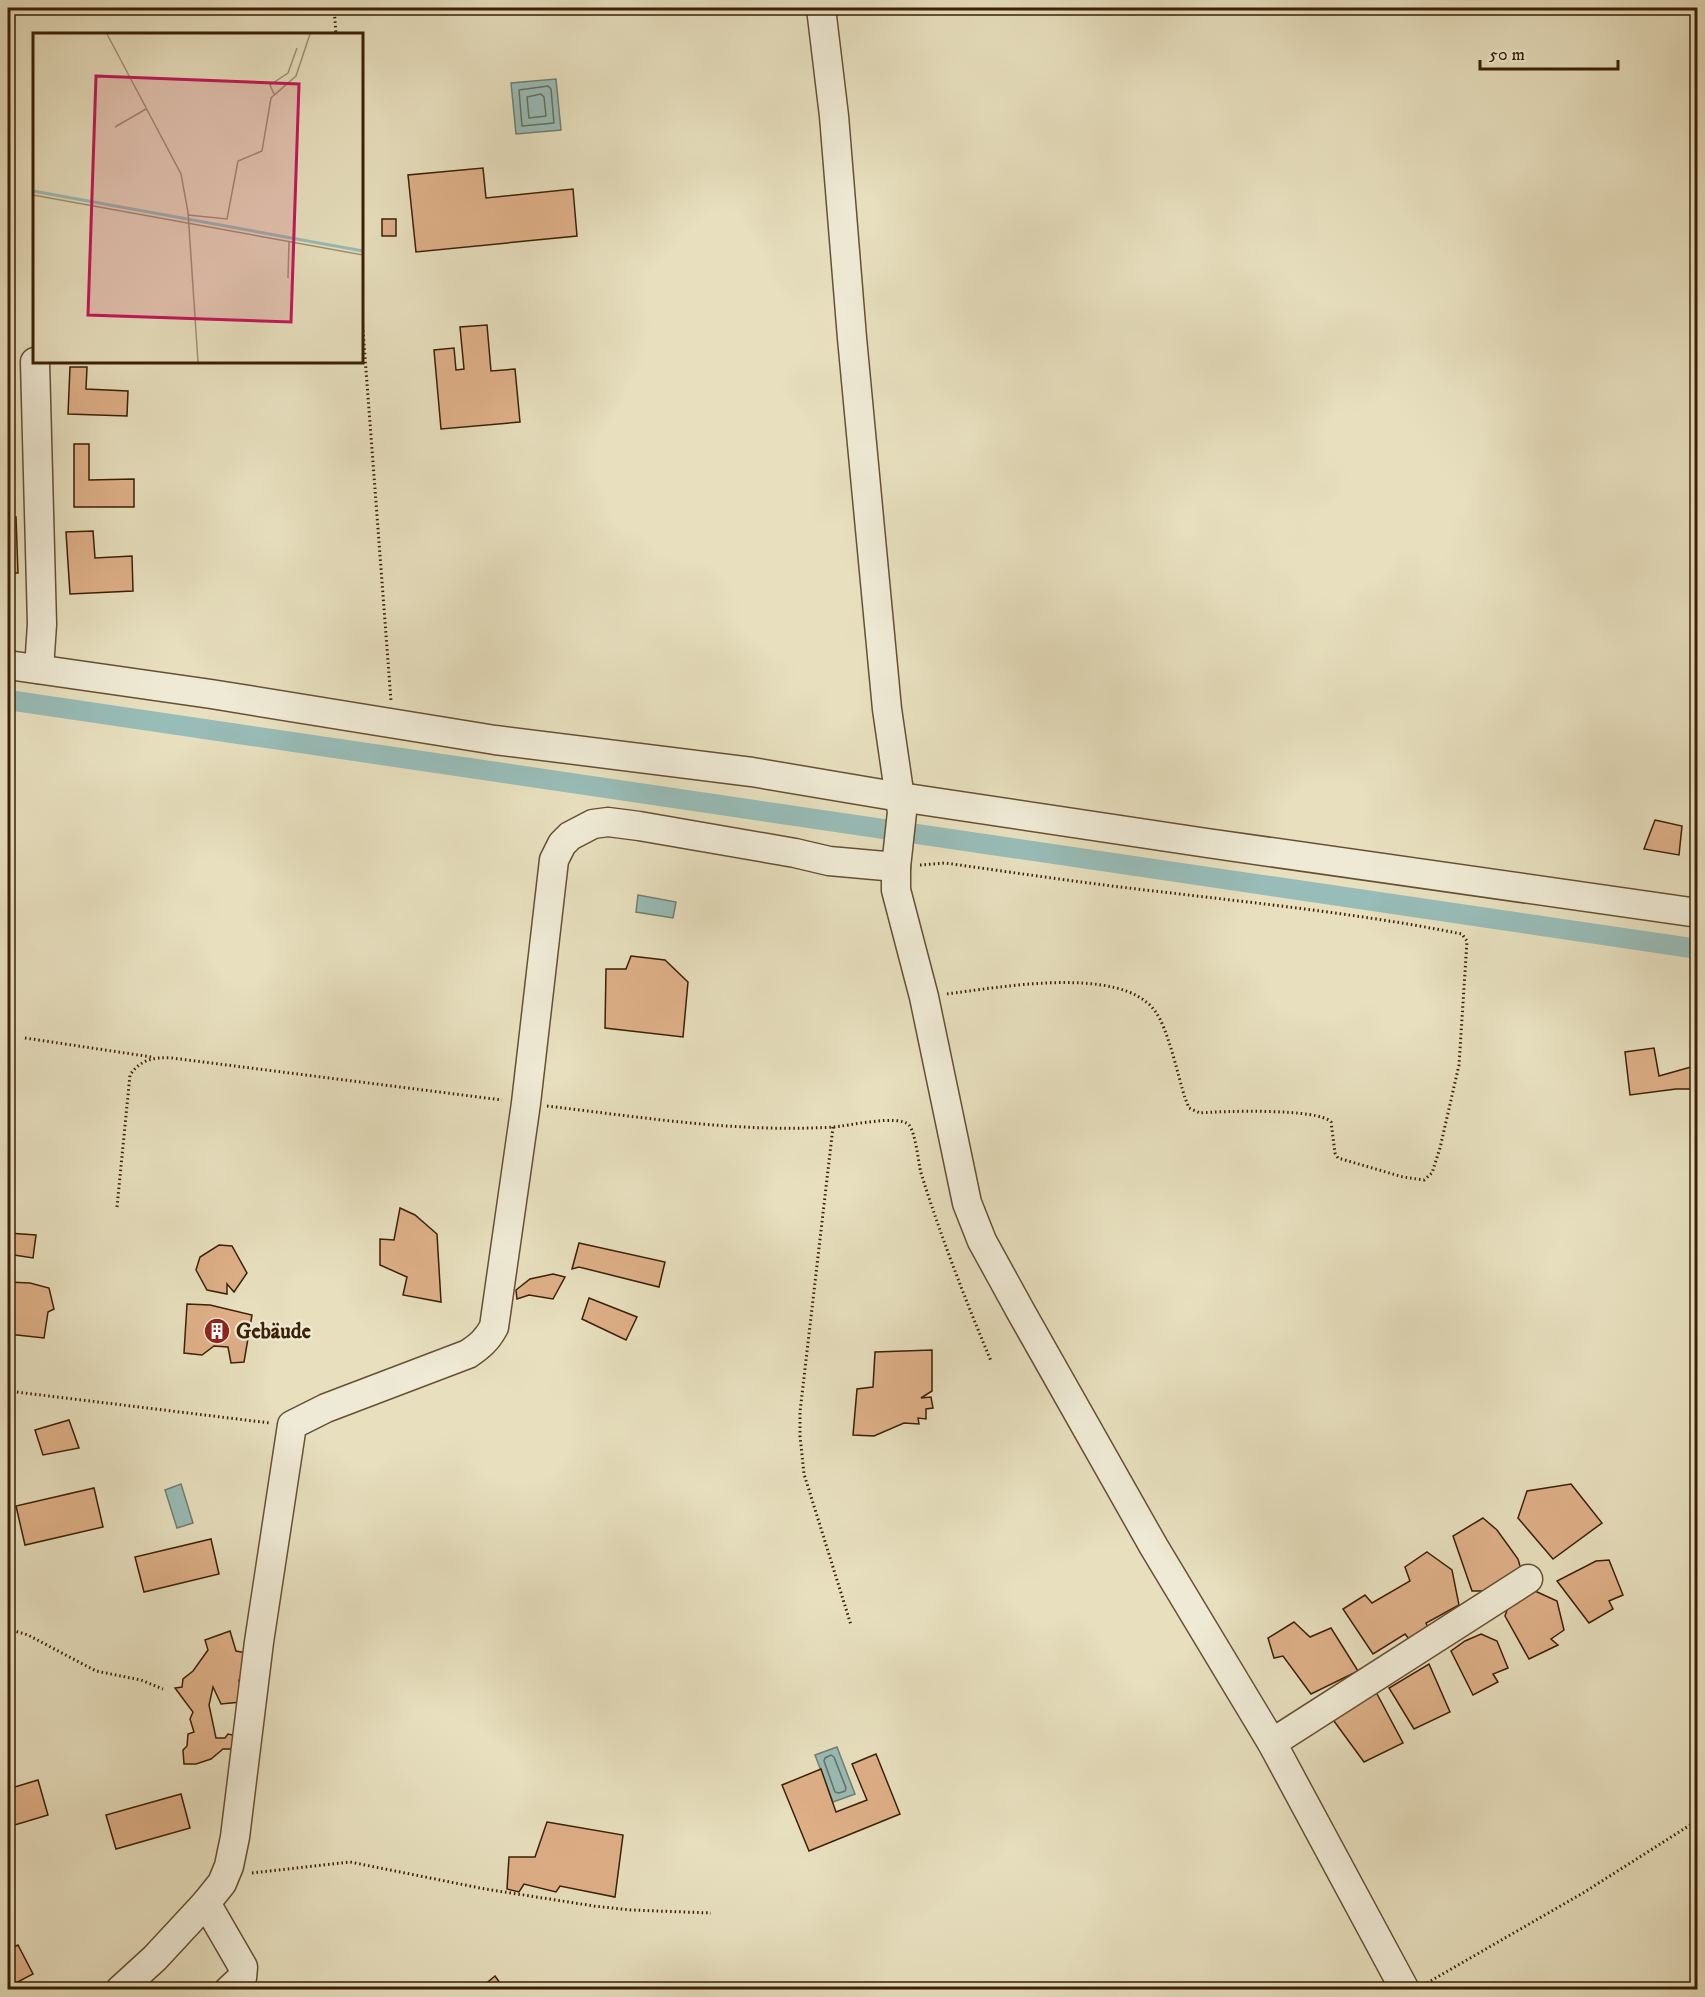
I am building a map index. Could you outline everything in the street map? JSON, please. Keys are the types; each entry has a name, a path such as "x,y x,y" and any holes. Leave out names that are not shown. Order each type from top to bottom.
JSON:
{"street":[{"path":"821,8 834,116 852,338 887,710 901,804 897,860 898,903 924,997 967,1203 982,1241 1154,1547 1415,1987"},
{"path":"35,363 42,624 39,669"},
{"path":"8,665 495,740 752,772 901,804 1698,913"},
{"path":"120,1989 155,1958 206,1903 226,1875 235,1837 259,1642 292,1425 326,1408 468,1354 481,1345 494,1327 526,1103 554,860 561,844 570,836 593,824 608,822 772,849 829,861 897,860"},
{"path":"1272,1743 1528,1579"},
{"path":"206,1903 243,1967 242,1978 229,1989"}],"path":[{"path":"334,8 336,33"},
{"path":"363,329 393,723"},
{"path":"897,860 945,863 1398,921 1461,934 1467,941 1459,1065 1440,1148 1432,1173 1424,1180 1403,1177 1338,1158 1335,1153 1331,1122 1322,1116 1269,1111 1200,1113 1189,1108 1156,1011 1130,991 1100,985 1047,982 924,997"},
{"path":"25,1038 157,1057 526,1103 721,1124 796,1128 833,1127 899,1120 909,1125 912,1130 923,1177 946,1246 991,1361"},
{"path":"117,1207 130,1075 141,1062 157,1057"},
{"path":"833,1127 800,1412 800,1436 804,1474 851,1625"},
{"path":"8,1391 292,1425"},
{"path":"8,1629 28,1635 96,1671 141,1680 163,1689"},
{"path":"1415,1987 1583,1893 1698,1820"},
{"path":"226,1875 350,1862 485,1889 594,1905 631,1910 711,1913"}],"water":[{"path":"556,79 561,130 516,134 511,83"},
{"path":"638,895 676,902 673,918 636,912"},
{"path":"181,1484 193,1523 177,1528 165,1490"},
{"path":"837,1747 855,1794 833,1802 815,1755"}],"building":[{"path":"483,168 486,198 573,189 577,236 416,252 408,175"},
{"path":"382,219 396,219 396,236 382,236"},
{"path":"487,325 491,371 515,369 520,422 441,429 434,350 454,348 456,370 464,369 460,327"},
{"path":"70,367 87,367 86,389 128,391 127,416 68,414"},
{"path":"8,429 14,429 12,493 8,493"},
{"path":"74,444 89,444 89,480 134,479 134,507 74,507"},
{"path":"8,517 16,517 18,573 8,573"},
{"path":"93,531 95,558 132,556 133,591 70,594 66,532"},
{"path":"1655,820 1682,826 1679,855 1644,849"},
{"path":"631,956 665,960 688,982 683,1037 605,1028 606,969 626,969"},
{"path":"1654,1048 1659,1076 1698,1065 1698,1089 1676,1089 1630,1095 1625,1052"},
{"path":"1693,1149 1698,1149 1698,1177 1692,1176"},
{"path":"400,1208 415,1215 437,1234 441,1302 403,1295 407,1277 380,1265 380,1239 394,1240"},
{"path":"8,1233 36,1235 33,1258 8,1254"},
{"path":"579,1243 665,1262 659,1287 579,1267 572,1269"},
{"path":"219,1245 232,1246 247,1273 234,1292 227,1284 227,1294 207,1290 196,1270 200,1257"},
{"path":"553,1274 565,1277 553,1299 529,1295 517,1299 516,1290 530,1279"},
{"path":"8,1282 30,1283 49,1288 54,1309 48,1312 44,1338 8,1334"},
{"path":"589,1298 637,1317 626,1340 582,1319"},
{"name":"Gebäude","path":"187,1304 210,1305 252,1315 244,1362 231,1363 228,1347 214,1346 202,1355 184,1353"},
{"path":"932,1350 932,1391 921,1398 931,1397 933,1408 926,1409 926,1419 918,1418 919,1424 904,1423 874,1436 853,1435 857,1389 873,1387 875,1352"},
{"path":"69,1420 79,1448 43,1455 35,1430"},
{"path":"1571,1484 1602,1523 1553,1559 1518,1518 1527,1491"},
{"path":"94,1488 103,1527 25,1545 16,1506"},
{"path":"1483,1518 1497,1530 1518,1559 1522,1573 1491,1591 1472,1591 1453,1536"},
{"path":"211,1539 219,1574 144,1592 135,1557"},
{"path":"1427,1552 1452,1570 1459,1605 1426,1623 1429,1630 1409,1639 1405,1634 1373,1654 1343,1609 1365,1595 1372,1603 1410,1581 1405,1567"},
{"path":"1609,1560 1623,1595 1609,1601 1613,1609 1589,1623 1557,1581 1596,1561"},
{"path":"1535,1591 1557,1601 1564,1630 1551,1639 1558,1645 1529,1659 1505,1616 1510,1601"},
{"path":"1294,1622 1310,1637 1331,1628 1358,1671 1311,1694 1283,1656 1274,1658 1268,1638"},
{"path":"230,1631 236,1651 247,1653 239,1681 249,1680 241,1702 221,1704 213,1687 209,1705 216,1738 225,1738 228,1734 238,1736 236,1749 223,1749 211,1759 196,1764 184,1764 183,1750 187,1746 188,1734 194,1732 190,1719 193,1712 175,1688 182,1687 183,1679 193,1671 208,1650 205,1640"},
{"path":"1481,1634 1497,1641 1508,1668 1493,1674 1498,1682 1473,1695 1451,1651"},
{"path":"1429,1664 1450,1712 1414,1729 1389,1688"},
{"path":"1376,1692 1403,1743 1364,1762 1331,1717"},
{"path":"876,1754 900,1814 809,1851 782,1785 821,1769 836,1812 867,1800 852,1764"},
{"path":"38,1780 48,1815 8,1827 8,1789"},
{"path":"181,1794 190,1828 116,1849 106,1815"},
{"path":"547,1822 623,1835 615,1897 560,1886 556,1892 524,1884 519,1892 507,1889 509,1857 535,1857"},
{"path":"18,1945 33,1974 8,1987 8,1950"},
{"path":"495,1976 505,1990 478,1990"}],"waterway":[{"path":"8,700 1698,949"}],"place":[{"name":"Gebäude","path":"217,1331"}]}
